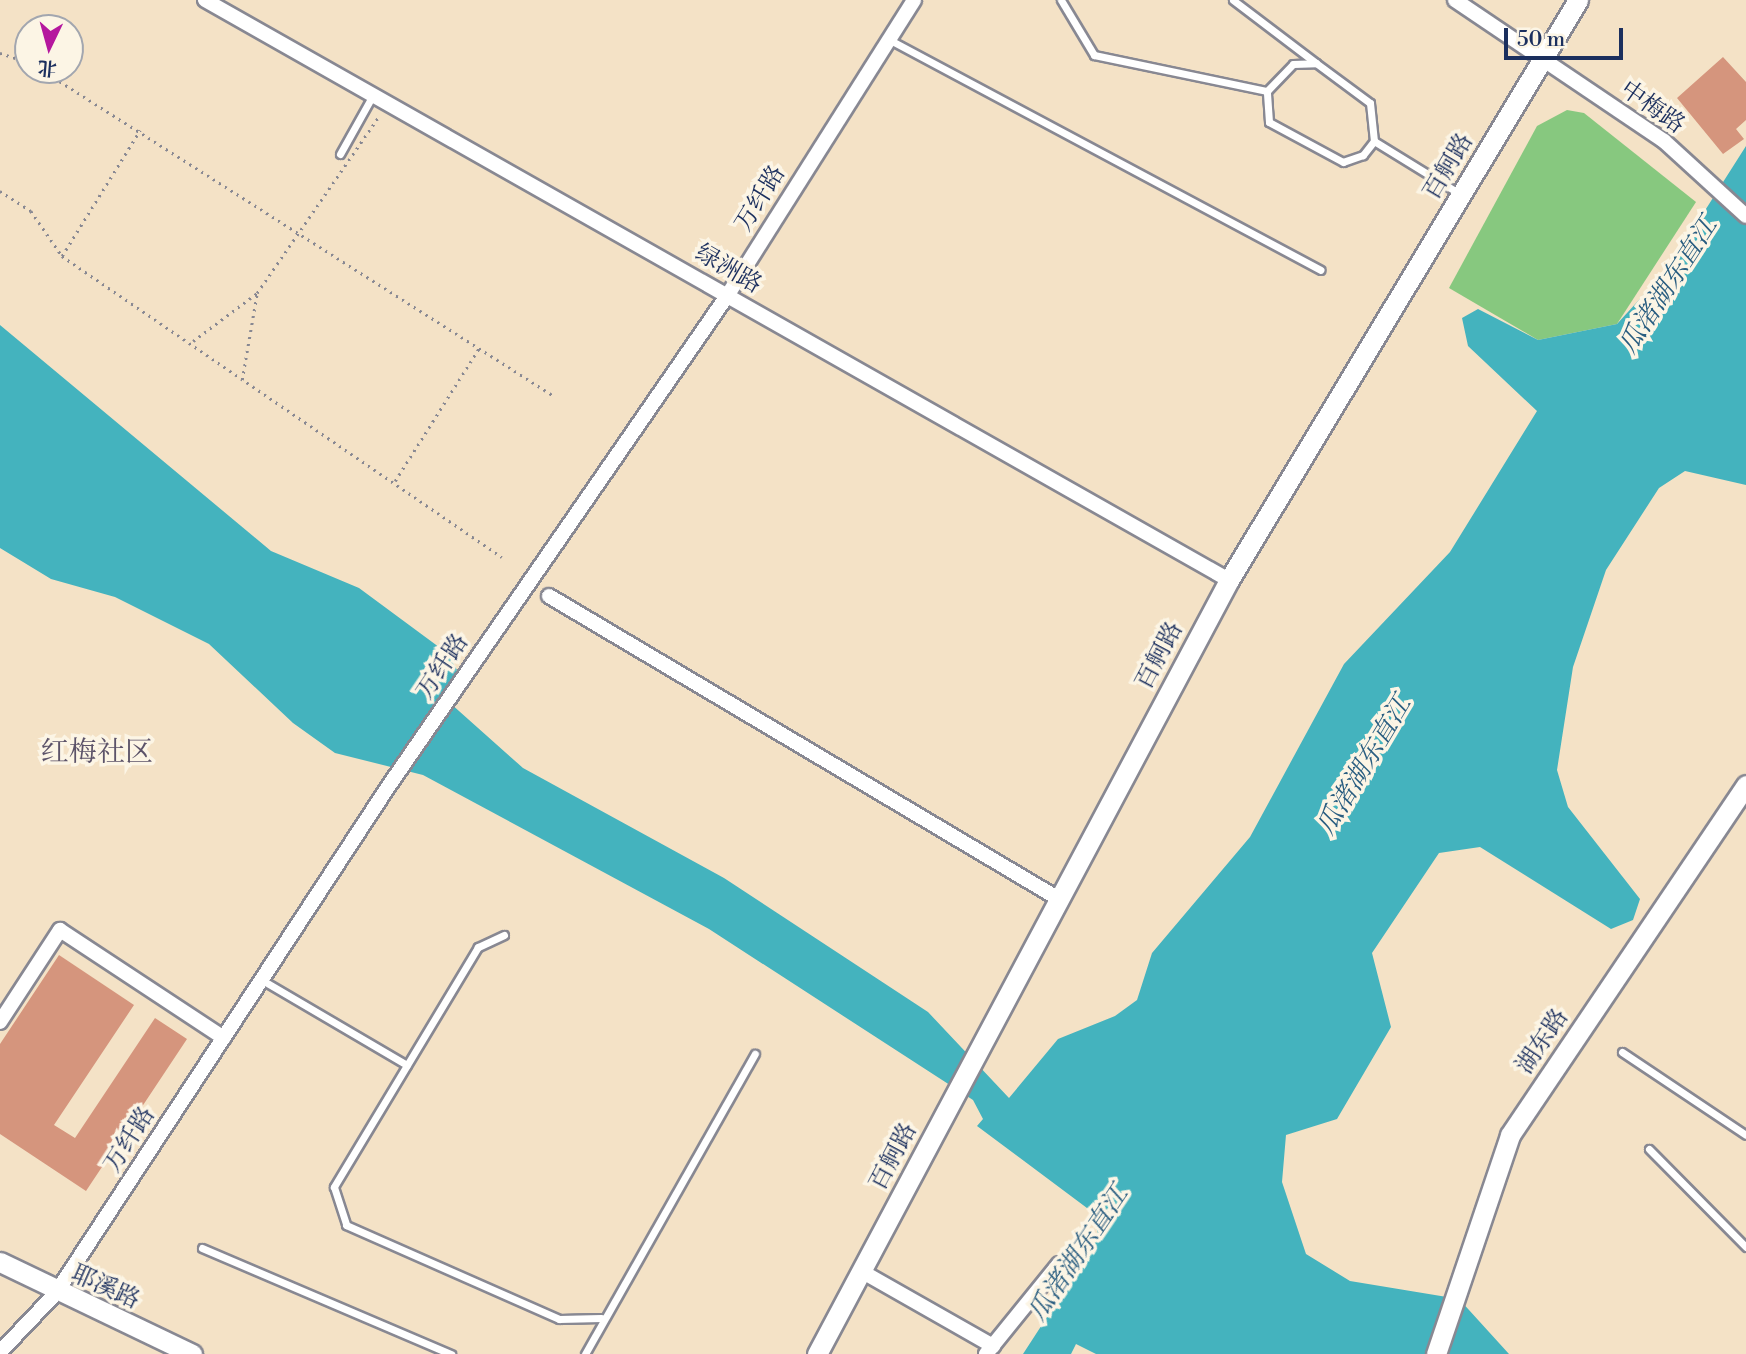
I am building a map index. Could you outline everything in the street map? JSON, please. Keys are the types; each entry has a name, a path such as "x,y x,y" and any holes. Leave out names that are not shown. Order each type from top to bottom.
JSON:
{"street":[{"name":"绿洲路","path":"205,0 1228,580"},
{"name":"万纤路","path":"0,1352 56,1293 388,787 727,296 914,0"},
{"name":"中梅路","path":"1455,0 1664,141 1746,216"},
{"name":"百舸路","path":"817,1354 1228,580 1578,0"},
{"path":"549,596 1059,899"},
{"name":"湖东路","path":"1436,1354 1510,1135 1746,785"},
{"path":"0,1022 60,930 224,1038"},
{"name":"耶溪路","path":"0,1262 56,1293 192,1354"},
{"path":"861,1271 989,1350 1059,1264"}],"lane":[{"path":"1061,0 1094,55 1267,91"},
{"path":"1233,0 1316,62 1370,103 1374,141 1363,155 1343,162 1269,122 1267,91 1293,64 1316,62"},
{"path":"889,40 1320,270"},
{"path":"340,154 373,95"},
{"path":"1374,141 1461,195"},
{"path":"503,935 478,947 334,1187 346,1224 559,1319 601,1318"},
{"path":"262,980 407,1065"},
{"path":"1622,1052 1746,1135"},
{"path":"585,1354 601,1318 755,1054"},
{"path":"1648,1149 1746,1247"},
{"path":"202,1248 450,1354"}],"path":[{"path":"65,84 302,231 554,396"},
{"path":"193,341 257,293 388,103"},
{"path":"62,256 140,130"},
{"path":"0,191 31,211 62,256 193,341 242,380 396,481 502,557"},
{"path":"242,380 257,293"},
{"path":"396,481 479,348"}],"green space":[{"path":"1567,110 1584,113 1696,202 1617,324 1538,340 1449,288 1537,126"}],"water":[{"name":"瓜渚湖东直江","path":"1746,146 1746,485 1685,471 1659,488 1606,570 1573,667 1557,770 1568,807 1640,899 1633,920 1611,929 1480,847 1439,853 1372,953 1391,1027 1337,1119 1286,1135 1282,1182 1306,1254 1350,1281 1459,1299 1509,1354 1096,1354 1076,1344 1071,1354 1023,1354 1099,1237 1091,1211 977,1126 983,1119 973,1100 709,929 423,775 335,753 293,723 209,644 115,597 51,579 0,548 0,325 271,551 359,588 447,653 457,670 446,692 450,703 523,768 724,878 928,1012 1009,1098 1058,1039 1115,1016 1137,1000 1152,953 1250,837 1344,664 1450,552 1537,411 1468,346 1462,318 1478,309 1538,340 1617,324 1669,267"}],"building":[{"path":"1723,57 1746,82 1746,120 1736,129 1744,139 1723,154 1677,98"},
{"path":"59,955 134,1005 54,1125 75,1138 155,1018 187,1039 86,1191 0,1134 0,1044"}],"district":[{"name":"红梅社区","path":"97,753"}]}
